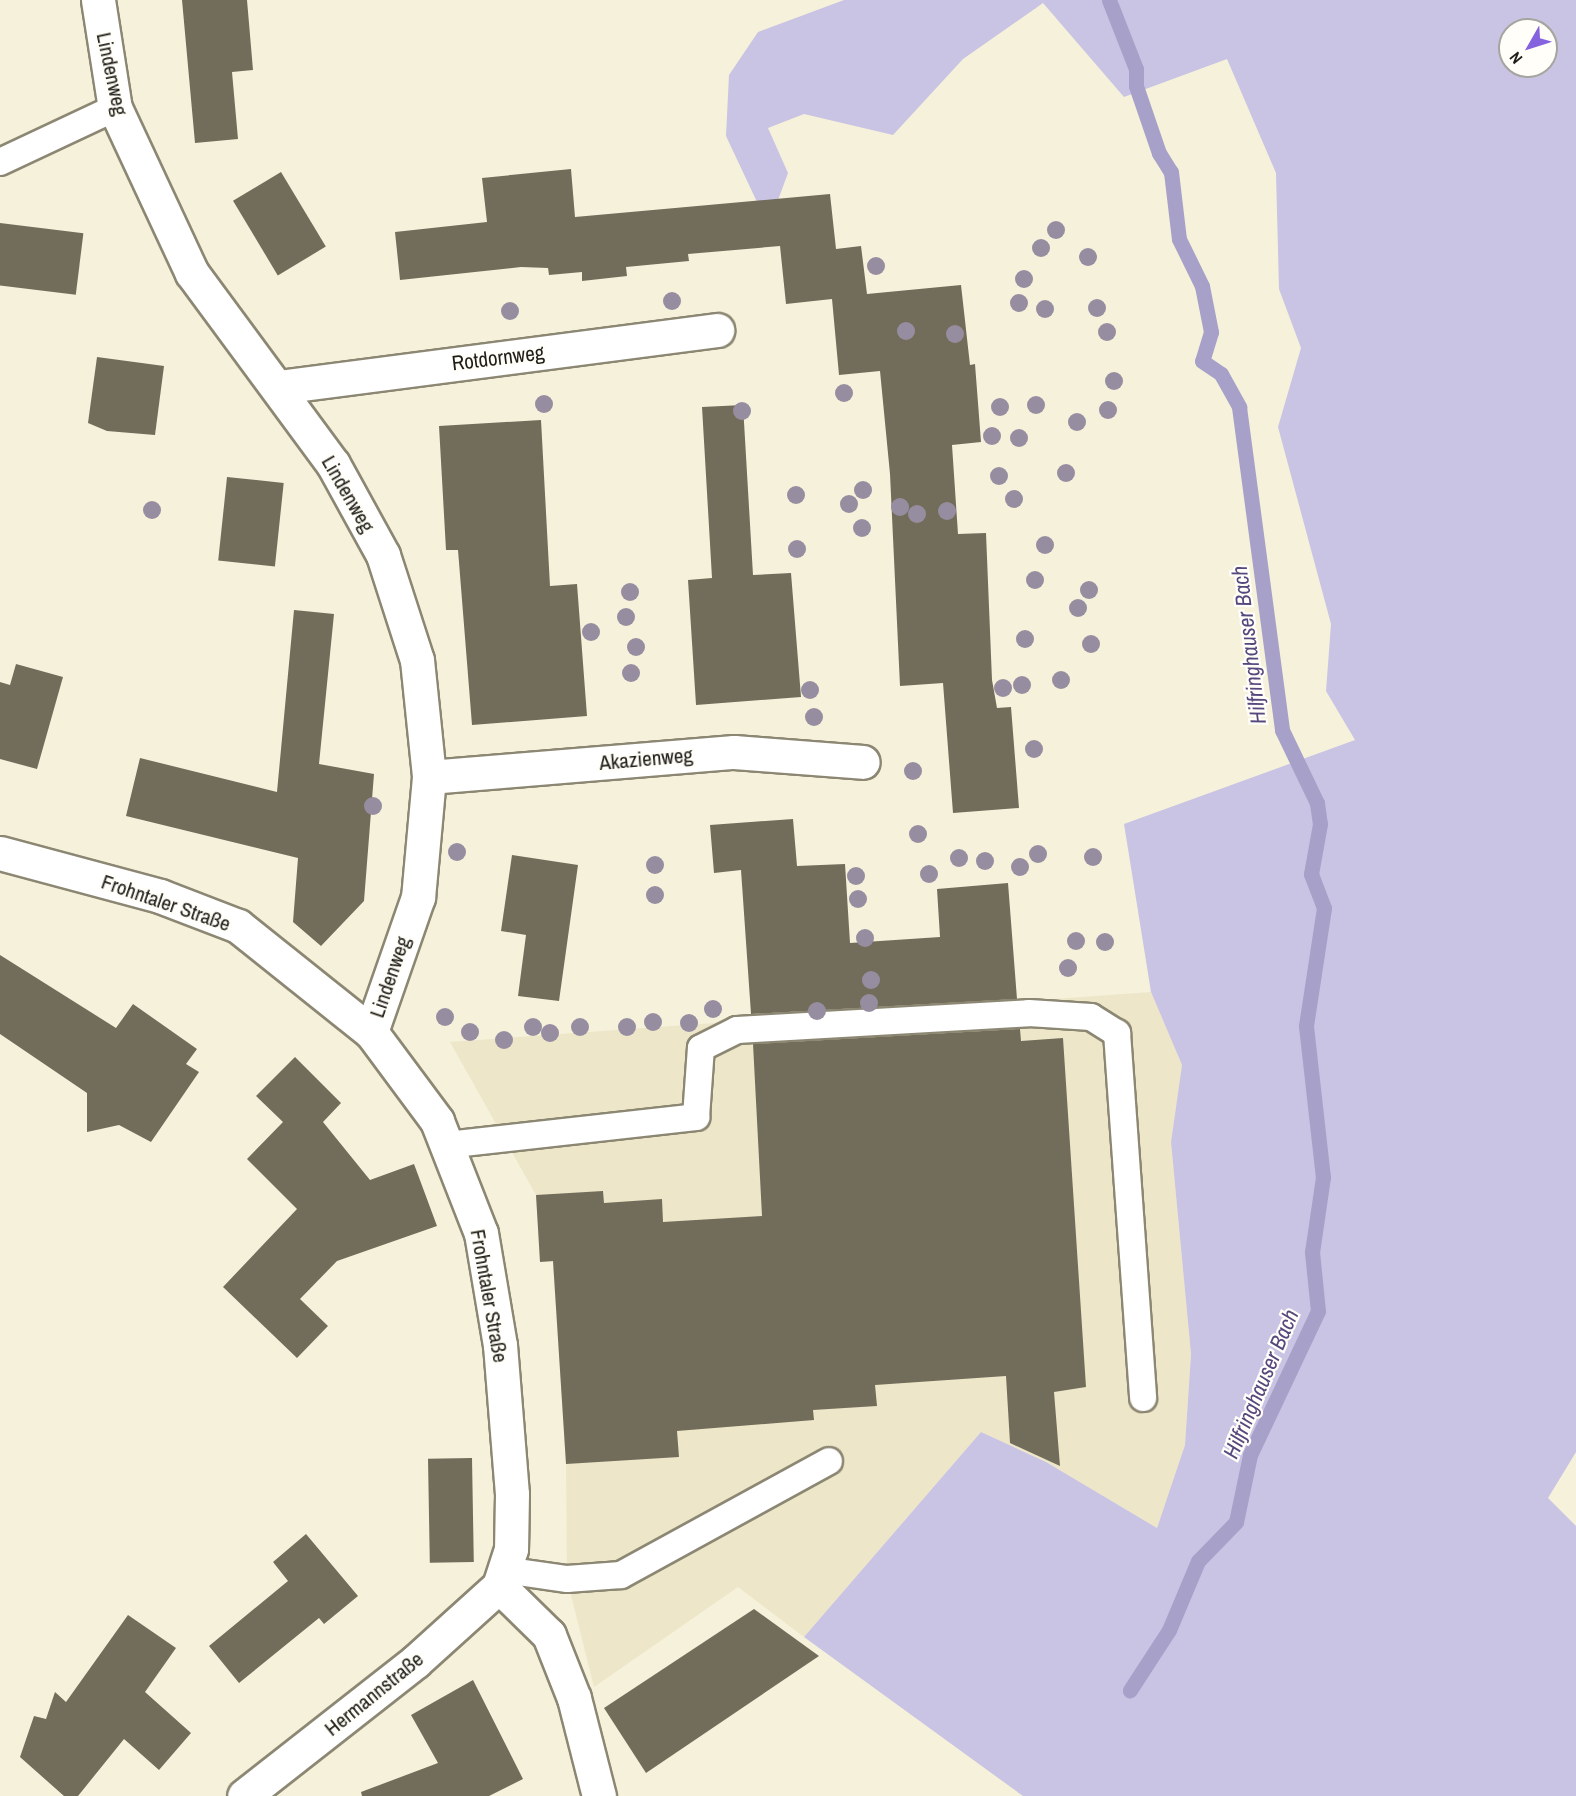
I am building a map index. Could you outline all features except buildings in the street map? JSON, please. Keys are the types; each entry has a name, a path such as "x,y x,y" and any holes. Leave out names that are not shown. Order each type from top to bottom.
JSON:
{"street":[{"name":"Lindenweg","path":"98,0 115,108 192,273 279,387 333,464 383,555 417,660 429,777 418,897 371,1032"},
{"name":"Rotdornweg","path":"279,387 717,330"},
{"name":"Akazienweg","path":"429,777 734,752 863,762"},
{"name":"Frohntaler Straße","path":"0,853 160,896 238,926 371,1032 437,1121 480,1233 500,1345 512,1494 511,1550 502,1578"},
{"name":"Hermannstraße","path":"244,1796 415,1662 502,1578"},
{"path":"502,1578 549,1635 574,1698 599,1796"}],"lane":[{"path":"0,162 115,108"},
{"path":"447,1145 696,1117 701,1048 737,1030 1029,1013 1091,1017 1117,1033 1143,1398"},
{"path":"502,1578 567,1579 621,1575 829,1461"}],"shaded area":[{"path":"844,0 1576,0 1576,1452 1548,1498 1576,1526 1576,1796 1023,1796 804,1637 981,1432 1046,1462 1157,1528 1185,1445 1191,1354 1171,1142 1182,1065 1151,992 1124,824 1355,740 1326,691 1331,624 1278,427 1301,348 1279,289 1276,173 1227,59 1124,97 1043,3 963,59 893,135 804,114 768,128 788,173 774,211 757,202 726,136 729,75 758,32"},
{"path":"1151,992 1182,1065 1171,1142 1191,1353 1185,1445 1157,1528 1046,1462 981,1432 804,1637 738,1587 594,1687 567,1579 566,1464 553,1262 540,1262 536,1195 450,1042"}],"waterway":[{"name":"Hilfringhauser Bach","path":"1109,0 1136,69 1136,86 1159,153 1171,172 1179,239 1202,286 1211,332 1202,361 1221,374 1239,407 1282,730 1317,803 1320,824 1311,874 1324,908 1306,1026 1323,1177 1312,1252 1318,1311 1250,1455 1236,1522 1198,1561 1169,1630 1130,1690"}]}
